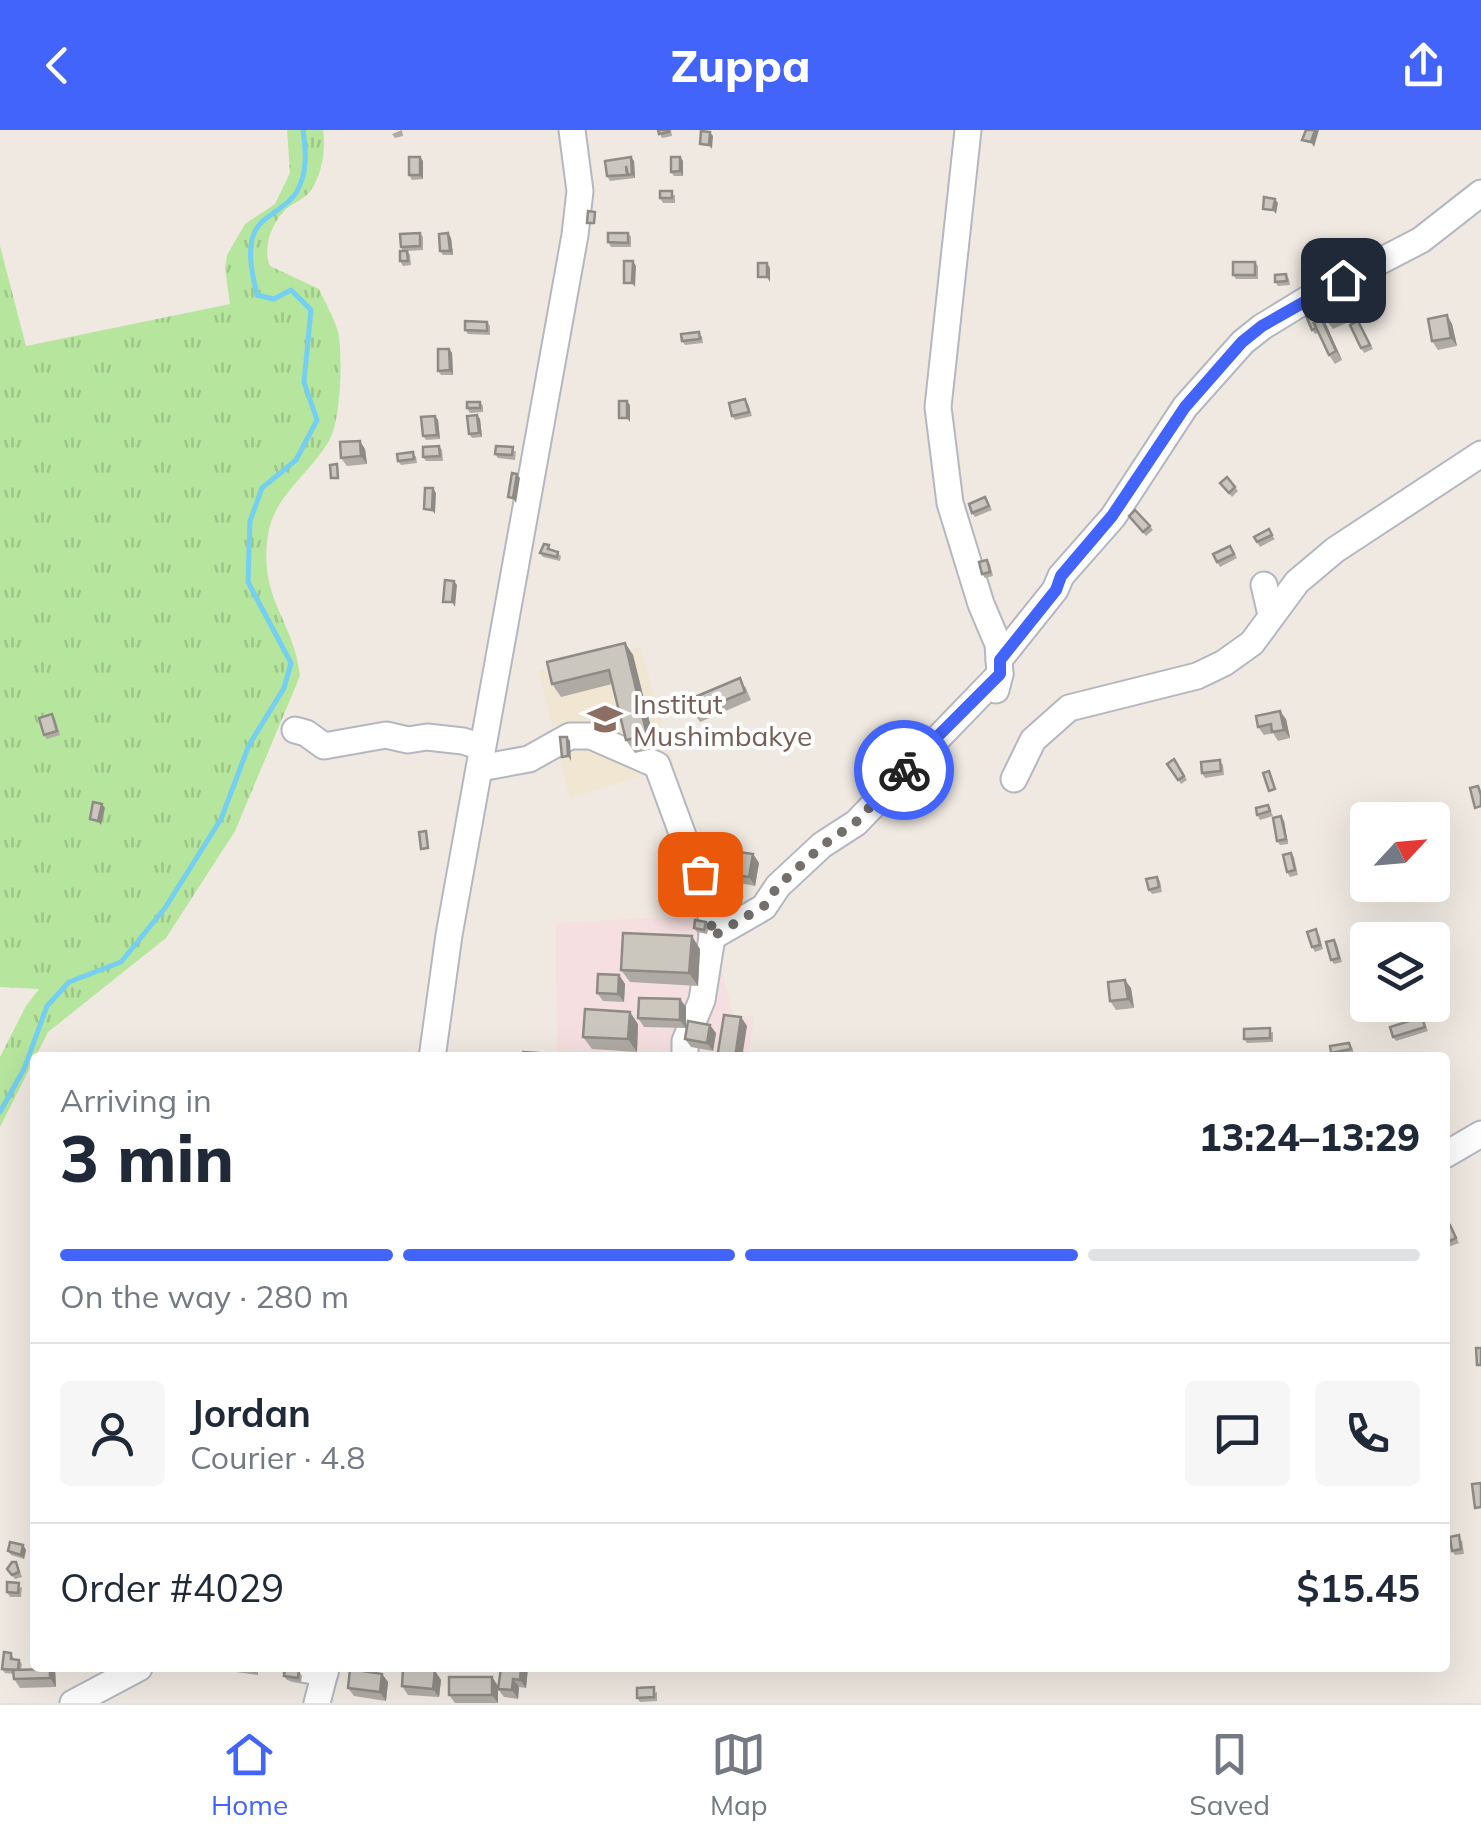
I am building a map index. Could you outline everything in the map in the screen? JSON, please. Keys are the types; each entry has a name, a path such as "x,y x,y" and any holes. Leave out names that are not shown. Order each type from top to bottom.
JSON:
{"street":[{"path":"433,1052 449,935 576,234 580,191 572,130"},
{"path":"968,130 938,407 950,502 962,532 975,587 998,644 999,675"},
{"path":"712,937 764,906 778,886 822,846 856,822 999,675 1056,590 1061,576 1112,516 1185,407 1242,342 1311,298 1421,240 1481,193"},
{"path":"1014,779 1032,740 1069,708 1197,676 1224,663 1252,643 1296,582 1353,536 1481,454"},
{"path":"1264,585 1271,615"},
{"path":"295,730 324,746 386,735 408,740 427,737 464,741 481,757 529,760 570,736 591,736 658,765 689,852 710,896 712,937 702,1000 684,1052"},
{"path":"1450,1152 1481,1134"},
{"path":"73,1703 131,1672"},
{"path":"317,1703 325,1672"}],"shaded area":[{"name":"Institut Mushimbakye","path":"640,647 674,766 570,798 539,671"},
{"path":"708,915 733,1015 754,1017 749,1052 557,1052 556,923"}],"green space":[{"path":"287,130 323,130 318,177 311,190 276,221 268,243 270,266 319,289 340,342 339,402 334,429 323,451 277,508 268,535 268,576 300,676 235,831 166,938 48,1032 38,1052 30,1052 30,1068 0,1127 0,1057 39,989 0,987 0,246 26,346 230,304 227,255 245,224 275,204 290,173"}],"building":[{"path":"1306,130 1315,130 1311,142 1302,140"},
{"path":"701,131 710,132 709,145 700,144"},
{"path":"409,157 420,157 420,175 409,175"},
{"path":"631,157 632,174 628,175 626,166 627,175 607,176 605,161"},
{"path":"671,157 680,157 680,171 671,172"},
{"path":"660,191 672,191 672,198 660,198"},
{"path":"1264,197 1275,199 1273,210 1263,209"},
{"path":"588,211 595,212 594,223 587,223"},
{"path":"420,233 420,246 401,247 400,234"},
{"path":"448,233 450,251 440,251 439,234"},
{"path":"608,233 628,233 628,243 608,242"},
{"path":"400,251 407,251 408,261 400,261"},
{"path":"624,261 633,261 632,283 624,283"},
{"path":"1233,262 1255,262 1255,275 1233,275"},
{"path":"758,263 767,263 767,277 758,277"},
{"path":"1286,274 1287,281 1275,282 1275,275"},
{"path":"1348,295 1354,308 1327,321 1321,308"},
{"path":"1319,311 1325,324 1322,320 1314,323 1316,328 1312,330 1306,316"},
{"path":"1447,315 1451,338 1432,341 1428,319"},
{"path":"1322,320 1336,351 1329,355 1314,323"},
{"path":"465,321 487,322 487,331 465,330"},
{"path":"1358,321 1370,345 1361,348 1350,325"},
{"path":"699,332 700,339 682,341 681,334"},
{"path":"438,349 449,349 450,370 438,371"},
{"path":"745,399 749,412 732,416 729,403"},
{"path":"619,401 627,401 627,418 619,418"},
{"path":"467,402 480,402 480,408 467,408"},
{"path":"477,415 479,433 469,434 467,416"},
{"path":"435,416 437,435 423,436 421,417"},
{"path":"360,441 361,456 341,458 340,442"},
{"path":"439,446 440,456 423,457 423,447"},
{"path":"496,446 513,447 512,455 495,454"},
{"path":"413,452 414,459 398,461 397,454"},
{"path":"337,464 338,478 331,478 330,465"},
{"path":"512,473 517,474 513,498 508,497"},
{"path":"1227,477 1235,487 1229,493 1220,483"},
{"path":"425,488 433,488 432,510 424,509"},
{"path":"985,497 989,506 972,513 969,504"},
{"path":"1135,510 1150,526 1143,532 1129,516"},
{"path":"1269,529 1272,535 1257,542 1254,537"},
{"path":"544,544 558,552 557,557 540,553"},
{"path":"1230,546 1234,554 1217,562 1213,554"},
{"path":"987,560 990,572 982,574 979,562"},
{"path":"445,580 454,581 452,602 443,602"},
{"path":"625,643 647,735 626,740 609,670 552,684 547,662"},
{"path":"740,678 745,692 694,713 688,700"},
{"path":"1280,711 1284,730 1272,732 1271,724 1258,727 1256,716"},
{"path":"52,714 57,731 44,735 39,718"},
{"path":"560,737 567,737 568,756 562,757"},
{"path":"1174,759 1184,776 1178,780 1167,764"},
{"path":"1220,760 1221,771 1202,773 1201,762"},
{"path":"1269,771 1275,789 1269,791 1263,773"},
{"path":"1478,786 1481,806 1475,808 1470,788"},
{"path":"93,802 102,804 98,821 90,819"},
{"path":"1268,805 1270,811 1257,815 1256,808"},
{"path":"1281,816 1286,839 1277,841 1273,818"},
{"path":"426,831 428,848 421,849 419,832"},
{"path":"726,850 753,854 749,877 723,873"},
{"path":"1291,853 1295,870 1287,872 1283,855"},
{"path":"1157,877 1159,887 1149,890 1146,879"},
{"path":"695,920 706,922 704,930 694,928"},
{"path":"1316,929 1320,945 1312,947 1307,932"},
{"path":"623,933 692,936 689,973 621,970"},
{"path":"1334,940 1339,958 1331,960 1326,942"},
{"path":"598,974 619,975 618,994 597,993"},
{"path":"1125,980 1128,999 1110,1001 1108,982"},
{"path":"639,998 680,999 680,1020 638,1018"},
{"path":"585,1009 630,1012 628,1039 583,1037"},
{"path":"724,1015 741,1017 736,1052 718,1052"},
{"path":"688,1021 710,1025 707,1043 685,1039"},
{"path":"1424,1022 1425,1027 1393,1037 1390,1027"},
{"path":"1270,1028 1270,1038 1244,1039 1244,1029"},
{"path":"1349,1043 1351,1049 1331,1052 1330,1046"},
{"path":"1476,1348 1481,1348 1481,1365 1477,1365"},
{"path":"1481,1483 1481,1507 1475,1508 1472,1484"},
{"path":"1459,1535 1461,1549 1452,1551 1450,1537"},
{"path":"10,1542 23,1545 21,1555 8,1551"},
{"path":"16,1562 19,1572 12,1575 7,1569"},
{"path":"7,1582 19,1583 18,1593 7,1592"},
{"path":"4,1652 19,1660 18,1670 2,1669"},
{"path":"13,1670 50,1672 50,1678 14,1679"},
{"path":"285,1672 299,1672 298,1678 284,1676"},
{"path":"350,1672 382,1674 380,1692 348,1688"},
{"path":"403,1672 435,1672 433,1689 402,1686"},
{"path":"500,1672 521,1672 520,1680 513,1679 512,1690 498,1689"},
{"path":"449,1677 492,1677 492,1695 449,1695"},
{"path":"654,1687 654,1697 637,1698 637,1688"}],"waterway":[{"path":"30,1052 47,1006 69,982 121,962 165,908 221,819 249,745 284,688 291,663 248,582 250,521 262,488 296,460 317,420 304,382 311,310 291,290 274,299 257,295 251,253 255,231 291,199 303,178 303,130"},
{"path":"0,1112 30,1053"}],"way so far":[{"path":"700,874 710,896 712,937 764,906 778,886 822,846 856,822 904,770"}],"place":[{"name":"Institut Mushimbakye","path":"605,719"}],"route":[{"path":"904,770 1000,674 1000,660 1033,614 1112,516 1185,407 1242,342 1262,326 1343,280"}]}
